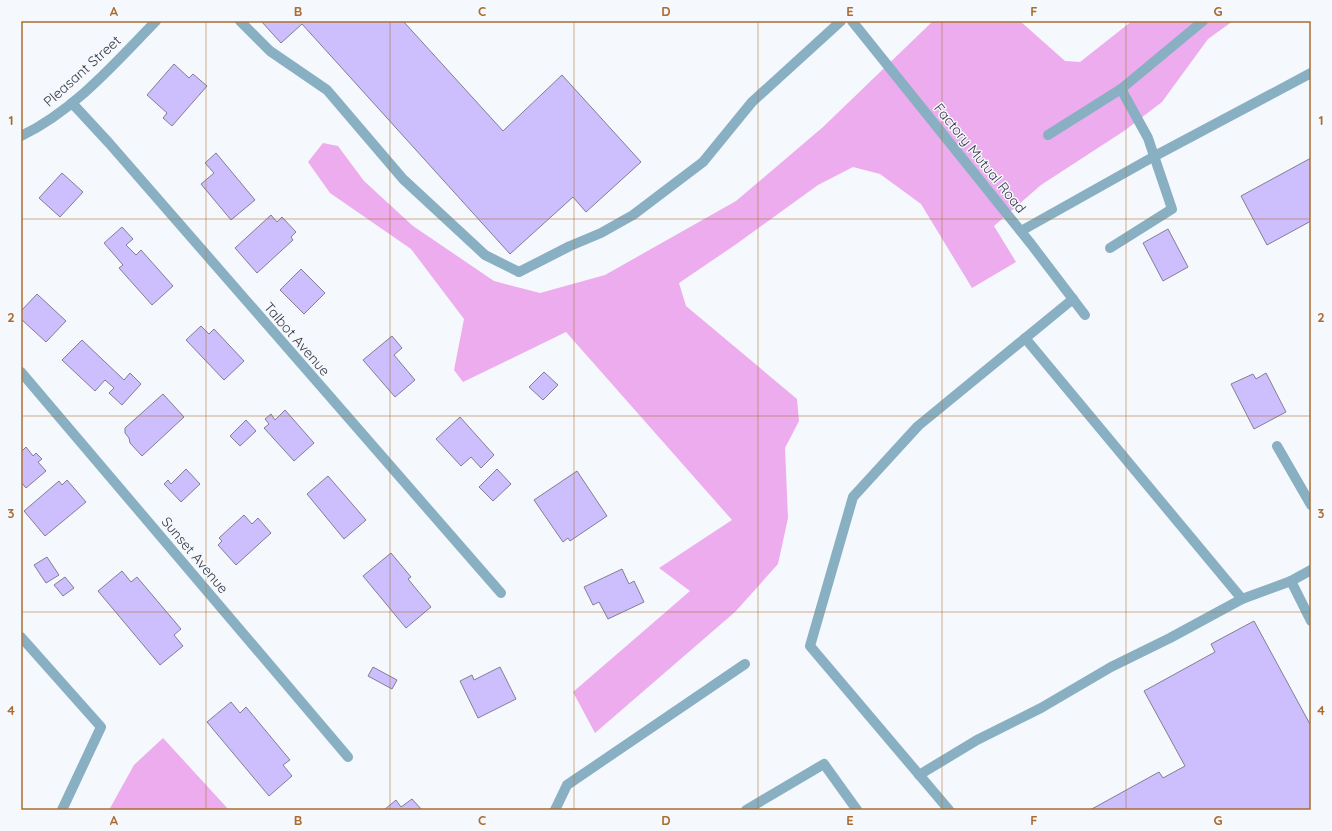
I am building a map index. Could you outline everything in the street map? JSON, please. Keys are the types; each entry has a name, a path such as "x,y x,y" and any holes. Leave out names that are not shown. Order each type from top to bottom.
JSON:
{"street":[{"name":"Pleasant Street","path":"21,136 38,128 72,103 102,76 156,21"},
{"path":"240,21 270,51 327,90 403,179 485,255 519,272 570,246 601,233 633,215 703,162 752,102 841,21"},
{"name":"Factory Mutual Road","path":"852,21 1022,231 1085,315"},
{"path":"1048,135 1121,89 1202,21"},
{"path":"1022,231 1153,157 1311,73"},
{"path":"1110,248 1172,209 1153,157 1148,138 1121,89"},
{"name":"Talbot Avenue","path":"72,103 114,149 501,593"},
{"path":"949,810 810,646 853,497 918,426 1073,299"},
{"path":"1026,338 1242,599"},
{"name":"Sunset Avenue","path":"21,372 348,757"},
{"path":"1277,446 1311,505"},
{"path":"920,775 977,740 1041,708 1110,667 1170,638 1242,599 1291,581 1311,570"},
{"path":"1291,581 1311,621"},
{"path":"21,637 101,728 62,810"},
{"path":"555,810 567,785 745,664"},
{"path":"746,810 824,764 857,810"}],"shaded area":[{"path":"933,21 1020,21 1065,61 1080,62 1132,21 1233,21 1208,39 1162,102 1124,131 1041,185 994,226 1016,262 972,288 921,204 880,174 853,167 818,185 735,245 679,283 686,306 797,399 799,421 785,448 788,518 778,564 735,612 595,733 573,692 690,591 659,568 732,520 566,332 463,382 454,370 464,319 411,249 330,193 308,162 323,143 338,146 364,181 413,226 494,281 540,293 605,275 736,201 823,127"},
{"path":"163,738 229,810 109,810 134,765"}],"building":[{"path":"261,21 403,21 503,131 562,75 641,162 586,212 573,197 510,254 302,24 281,43"},
{"path":"174,64 189,78 193,74 207,86 172,126 163,118 167,113 147,95"},
{"path":"216,153 255,200 231,220 201,184 214,173 205,163"},
{"path":"1311,158 1311,221 1267,245 1241,196"},
{"path":"62,173 83,192 60,217 39,198"},
{"path":"271,215 277,222 282,217 296,232 291,237 293,240 257,273 235,248"},
{"path":"122,227 133,239 126,245 136,255 141,250 173,286 152,305 119,268 123,265 104,243"},
{"path":"1168,229 1188,267 1163,281 1143,243"},
{"path":"301,269 325,293 304,314 280,290"},
{"path":"37,294 66,321 46,342 21,319 21,311"},
{"path":"201,326 209,334 214,329 244,361 224,380 186,340"},
{"path":"392,336 402,348 394,355 415,380 395,397 363,360"},
{"path":"82,340 124,380 130,373 141,384 122,405 109,393 114,388 105,380 95,391 62,360"},
{"path":"544,372 558,385 543,400 529,387"},
{"path":"1266,373 1286,412 1254,429 1231,384 1253,374 1256,379"},
{"path":"163,394 184,417 142,456 130,443 129,438 125,433 125,428"},
{"path":"285,410 314,443 294,461 264,428 269,424 265,419 271,414 275,420"},
{"path":"460,417 494,455 481,468 471,457 461,466 436,439"},
{"path":"246,420 256,431 240,446 230,436"},
{"path":"26,447 33,456 36,453 42,459 38,462 46,471 26,488 21,482 21,452"},
{"path":"186,469 200,484 181,502 164,484 168,480 171,484"},
{"path":"497,469 511,484 493,501 479,487"},
{"path":"577,471 607,516 570,541 568,538 563,542 534,500"},
{"path":"328,476 366,520 344,539 307,494"},
{"path":"67,480 86,502 45,536 24,511 59,481 62,485"},
{"path":"244,515 252,524 258,518 271,533 236,565 218,545 222,541 219,538"},
{"path":"391,553 411,577 408,579 431,607 406,628 363,576"},
{"path":"47,557 59,575 46,583 34,565"},
{"path":"622,569 629,584 634,581 644,602 608,619 599,602 593,605 584,587"},
{"path":"122,571 131,582 137,577 181,629 174,635 183,646 160,665 98,591"},
{"path":"65,577 74,588 63,596 54,585"},
{"path":"1254,621 1311,726 1311,810 1090,810 1159,772 1163,778 1185,766 1144,691 1215,652 1211,644"},
{"path":"373,667 397,680 392,689 368,676"},
{"path":"500,667 516,699 478,718 460,681 472,675 474,680"},
{"path":"231,702 240,713 246,707 290,760 283,765 292,776 269,796 207,722"},
{"path":"412,799 422,810 384,810 396,800 401,807"}]}
